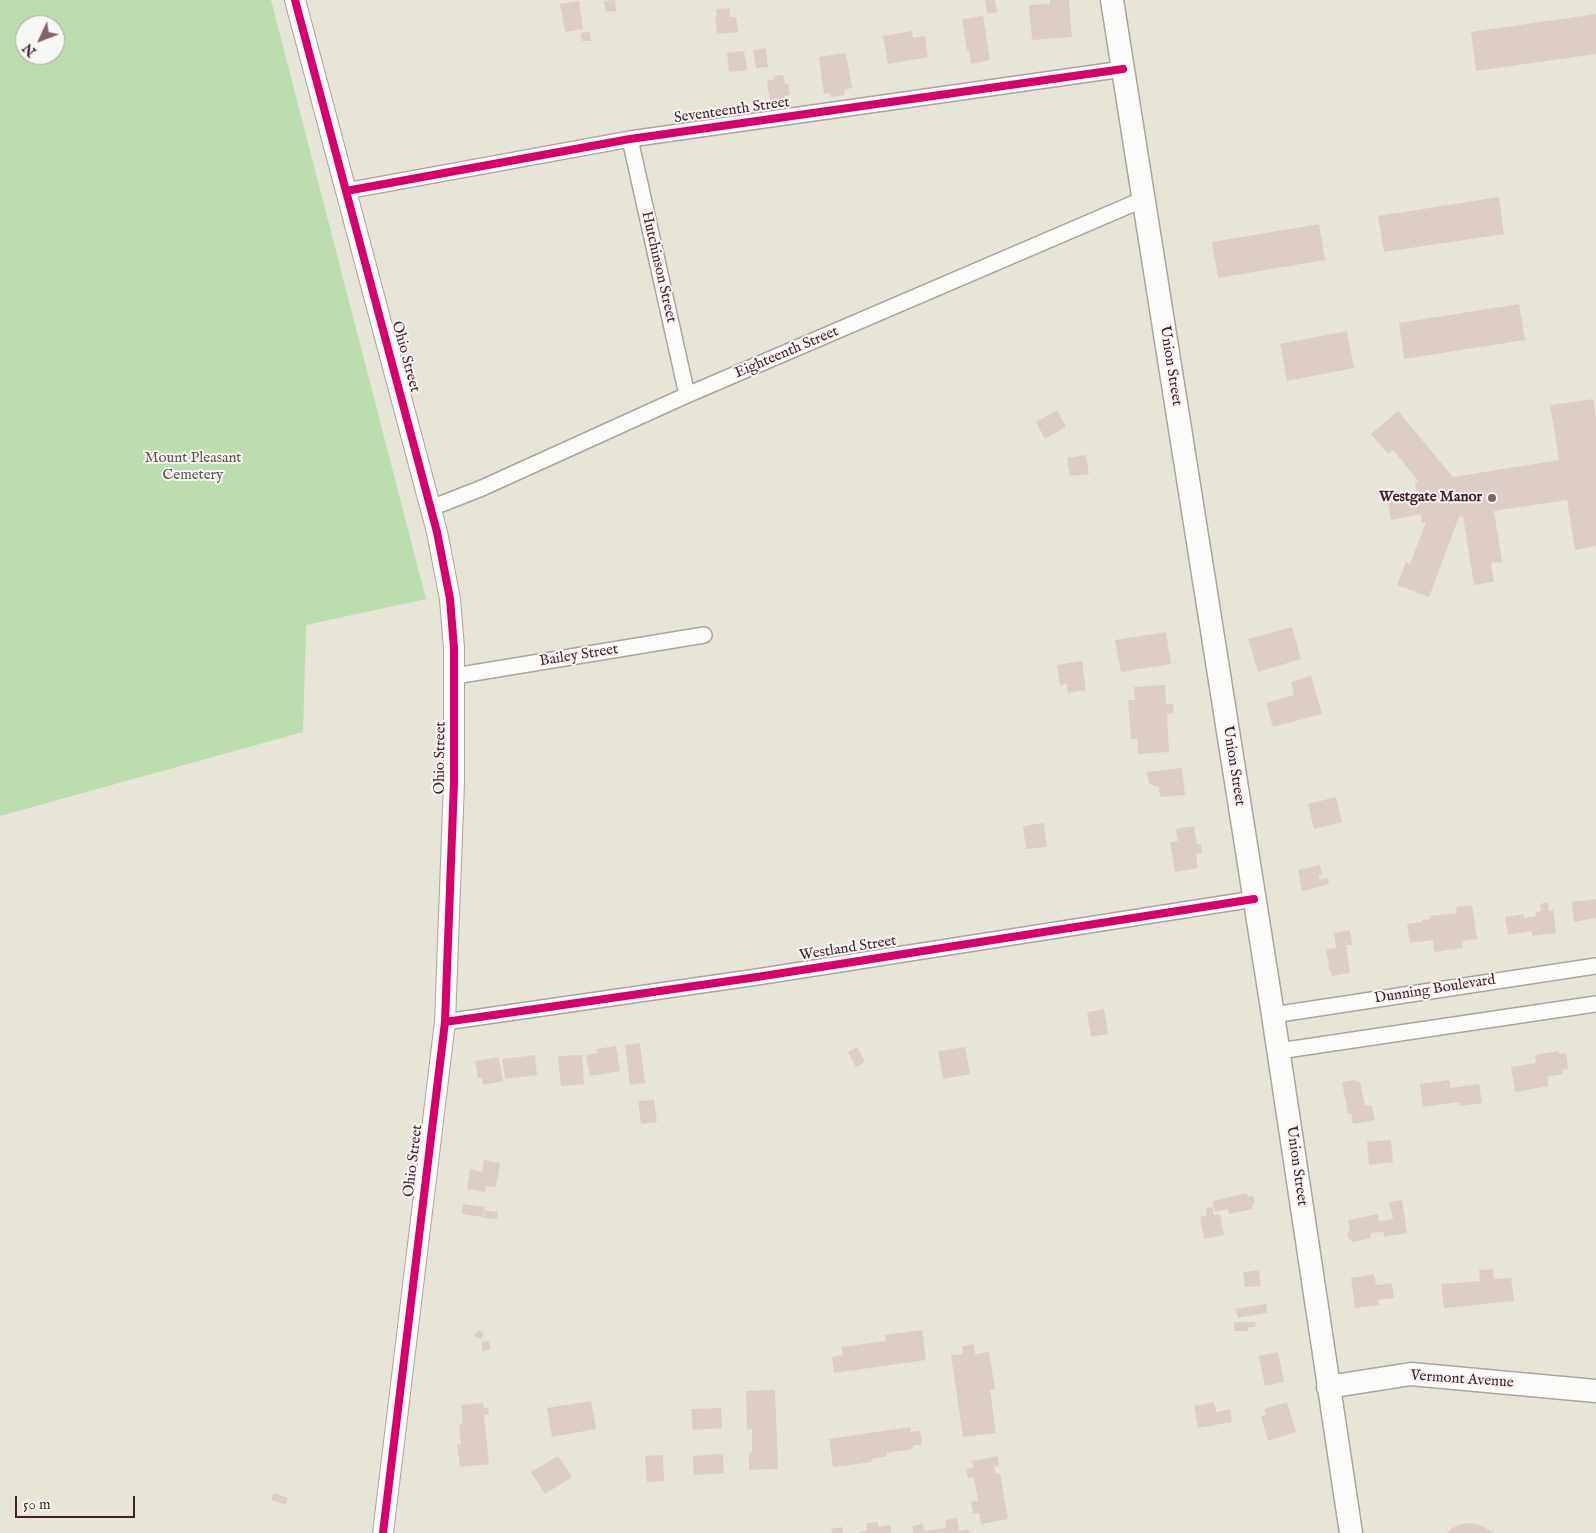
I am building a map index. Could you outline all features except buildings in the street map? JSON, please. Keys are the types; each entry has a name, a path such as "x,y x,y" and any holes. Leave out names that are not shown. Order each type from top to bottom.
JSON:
{"main road":[{"name":"Union Street","path":"1112,0 1279,1051 1351,1533"},
{"name":"Vermont Avenue","path":"1328,1387 1411,1374 1596,1391"}],"street":[{"name":"Ohio Street","path":"295,0 431,508 450,599 455,676 454,782 445,1022 383,1533"},
{"name":"Seventeenth Street","path":"346,191 630,140 1123,68"},
{"name":"Hutchinson Street","path":"630,140 687,395"},
{"name":"Eighteenth Street","path":"431,508 482,488 687,395 1144,199"},
{"name":"Bailey Street","path":"455,676 704,635"},
{"name":"Westland Street","path":"445,1022 766,976 1254,899"},
{"name":"Dunning Boulevard","path":"1273,1015 1596,966"},
{"path":"1279,1051 1596,1004"}],"green space":[{"name":"Mount Pleasant Cemetery","path":"0,0 271,0 426,599 306,625 303,732 0,816"}],"cycle path":[{"path":"295,0 437,532 450,599 454,648 454,782 445,1022 383,1533"},
{"path":"346,191 630,139 1123,69"},
{"path":"445,1022 757,977 1254,899"}],"place":[{"name":"Westgate Manor","path":"1492,498"}]}
